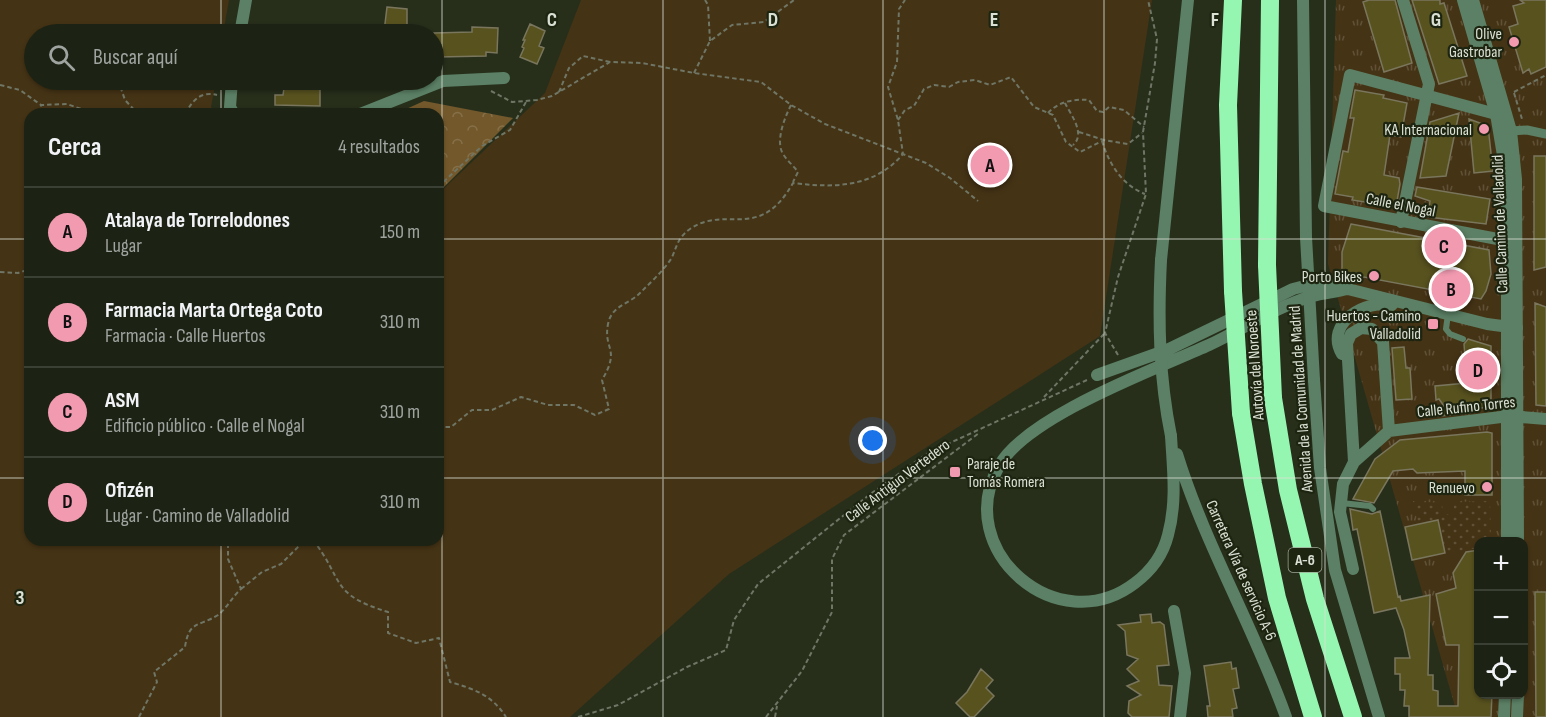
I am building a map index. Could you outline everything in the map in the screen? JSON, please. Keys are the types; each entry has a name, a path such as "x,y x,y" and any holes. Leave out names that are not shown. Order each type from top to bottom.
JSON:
{"highway":[{"name":"Autovía del Noroeste","path":"1233,0 1228,105 1233,291 1241,413 1252,484 1277,598 1313,717"},
{"name":"Autovía del Noroeste","path":"1270,0 1267,265 1273,398 1288,490 1315,599 1353,717"}],"street":[{"path":"242,24 246,0"},
{"path":"1188,0 1161,260 1159,339 1164,401 1171,436 1173,512 1161,552 1142,578 1110,596 1077,602 1060,600 1032,589 1010,569 993,540 988,506 994,476 1018,443 1047,421 1148,372 1294,303 1347,289"},
{"name":"Avenida de la Comunidad de Madrid","path":"1303,0 1306,237 1320,468 1335,570 1379,717"},
{"path":"1401,222 1429,94 1429,84 1402,0"},
{"name":"Calle Camino de Valladolid","path":"1463,0 1496,114 1507,179 1513,328"},
{"name":"Calle Camino de Valladolid","path":"1473,0 1511,131 1516,178 1513,328"},
{"name":"Calle el Nogal","path":"1429,94 1350,75 1324,206 1508,241"},
{"path":"444,81 504,78"},
{"path":"231,90 233,108"},
{"path":"375,108 420,90"},
{"path":"1429,94 1496,114"},
{"path":"1511,131 1527,130 1546,134"},
{"path":"1097,375 1167,350 1293,289 1320,282 1513,328 1513,416 1518,537"},
{"path":"1347,363 1339,349 1339,336 1342,324 1351,314 1358,309 1383,303 1407,309 1419,306"},
{"path":"1353,569 1340,503 1343,484 1354,462 1389,431 1383,342 1372,329 1361,328 1351,334 1347,342 1354,462"},
{"path":"1507,537 1513,416"},
{"name":"Calle Rufino Torres","path":"1389,431 1513,416 1546,419"},
{"name":"Carretera Vía de servicio A-6","path":"1171,436 1188,491 1253,632 1286,717"},
{"path":"1174,611 1185,673 1180,717"},
{"path":"1504,699 1504,717"},
{"path":"1517,717 1518,699"}],"lane":[{"path":"1448,313 1446,329 1450,334 1463,339"},
{"path":"1340,503 1373,509"}],"path":[{"path":"705,0 708,5 710,41"},
{"path":"694,73 710,41 732,25 764,22 794,0"},
{"path":"793,183 826,187 844,182 863,183 890,170 903,154 898,120 888,87 897,62 899,9 905,0"},
{"path":"1042,399 1106,333 1118,277 1146,194 1143,132 1157,39 1148,0"},
{"path":"559,92 569,68 583,56 610,62 642,63 761,82 790,105 825,124 926,163 950,178 978,201"},
{"path":"484,78 488,88 495,95 512,102 526,102 552,96 610,62"},
{"path":"1514,92 1546,75"},
{"path":"898,120 905,110 914,106 924,89 934,85 949,87 958,82 975,80 990,85 1011,77 1035,107 1053,115 1066,142 1080,152 1103,140"},
{"path":"0,85 20,90 41,105 67,104 78,108"},
{"path":"122,90 125,100 132,108"},
{"path":"188,108 192,100 204,94 230,97"},
{"path":"1048,113 1055,105 1076,99 1089,100 1097,111 1103,112 1109,106 1118,108 1144,127"},
{"path":"444,181 482,146 510,130 526,102"},
{"path":"1065,103 1079,132 1077,142 1072,146"},
{"path":"444,427 451,427 472,410 492,410 521,397 548,405 573,405 595,415 609,409 602,380 613,362 608,325 614,310 638,296 671,258 674,246 690,229 708,222 747,221 772,209 784,197 798,172 783,154 780,143 790,105"},
{"path":"1079,132 1103,140 1128,144 1143,132"},
{"path":"1103,140 1108,160 1119,176 1137,191 1146,194"},
{"path":"0,272 24,271"},
{"path":"1106,333 1122,367"},
{"path":"578,717 618,705 687,667 726,650 734,620 758,584 869,495 928,453 1097,375"},
{"name":"Calle Antiguo Vertedero","path":"766,717 802,671 832,612 832,559 844,535 984,429"},
{"path":"228,546 228,559 241,589"},
{"path":"139,717 157,682 154,672 186,647 187,635 196,623 219,614 241,589 262,572 281,564 299,546"},
{"path":"317,546 343,591 361,604 388,612 388,633 416,643 439,638 450,682 482,692 499,706 506,717"},
{"path":"775,717 778,703"}],"green space":[{"path":"0,0 229,0 225,24 24,24 24,90 214,90 212,108 24,108 24,546 444,546 444,188 545,93 581,0 1152,0 1100,336 729,574 570,717 0,717"},
{"path":"1336,0 1546,0 1546,717 1458,717 1328,264"},
{"path":"424,101 513,118 444,187 444,108 408,108"},
{"path":"1413,501 1442,503 1443,515 1454,515 1454,502 1490,501 1491,537 1474,537 1474,549 1445,553 1438,520 1418,524"}],"building":[{"path":"1395,0 1412,63 1384,72 1363,2"},
{"path":"1412,0 1440,0 1440,4 1444,3 1467,76 1439,84"},
{"path":"1520,0 1546,0 1546,67 1531,74 1529,69 1523,73 1509,27 1518,24 1513,6 1524,3"},
{"path":"387,7 407,9 407,24 385,24"},
{"path":"530,24 545,31 539,46 544,48 537,64 520,57 524,48 522,47 525,40 523,40"},
{"path":"472,27 498,28 497,53 486,52 486,56 444,57 444,33 472,32"},
{"path":"284,90 320,90 320,106 275,105 275,95 283,95"},
{"path":"1355,90 1384,95 1383,98 1407,103 1401,137 1390,135 1384,175 1399,178 1396,207 1352,200 1353,197 1335,194 1343,151 1348,152 1354,118 1350,118"},
{"path":"1459,113 1446,176 1420,178 1430,122"},
{"path":"1469,119 1488,126 1493,171 1474,173"},
{"path":"1534,156 1546,156 1546,267 1534,270"},
{"path":"1417,187 1490,199 1486,224 1428,217 1430,201 1415,196"},
{"path":"1351,224 1489,250 1491,274 1486,291 1481,299 1342,273 1342,252"},
{"path":"1535,303 1546,307 1546,406 1536,405"},
{"path":"1468,339 1491,346 1491,407 1459,410 1460,414 1429,417 1444,406 1439,399 1436,400 1435,386 1467,383 1464,344"},
{"path":"1404,347 1406,368 1410,368 1412,399 1396,400 1392,348"},
{"path":"1492,433 1492,495 1465,495 1465,471 1417,473 1413,469 1393,471 1374,503 1353,499 1375,459 1400,440"},
{"path":"1350,509 1372,514 1380,511 1398,597 1400,596 1401,601 1430,595 1428,675 1433,675 1433,690 1438,691 1438,706 1458,706 1459,645 1446,645 1436,594 1456,588 1453,573 1466,552 1474,551 1474,699 1492,699 1491,717 1409,717 1409,706 1404,706 1405,690 1400,690 1400,674 1395,674 1395,658 1410,658 1404,630 1396,608 1374,613 1357,529 1353,530"},
{"path":"1438,520 1445,553 1412,560 1405,527"},
{"path":"1535,592 1546,592 1546,717 1536,717"},
{"path":"1151,614 1152,623 1160,622 1164,625 1169,665 1157,666 1159,685 1172,686 1169,717 1132,717 1128,713 1129,701 1141,695 1127,686 1139,681 1127,669 1138,659 1127,655 1125,631 1118,625 1141,622 1140,615"},
{"path":"1231,662 1232,669 1236,668 1239,688 1233,689 1237,708 1232,709 1233,717 1208,717 1207,706 1210,706 1204,666"},
{"path":"981,669 993,680 986,688 994,696 974,717 970,717 956,703 967,692"}],"place":[{"name":"Olive Gastrobar","path":"1514,42"},
{"name":"KA Internacional","path":"1484,129"},
{"name":"Atalaya de Torrelodones","path":"990,165"},
{"name":"ASM","path":"1444,246"},
{"name":"Porto Bikes","path":"1374,276"},
{"name":"Farmacia Marta Ortega Coto","path":"1451,289"},
{"name":"Huertos - Camino Valladolid","path":"1433,324"},
{"name":"Ofizén","path":"1478,370"},
{"name":"Paraje de Tomás Romera","path":"955,472"},
{"name":"Renuevo","path":"1487,487"}]}
